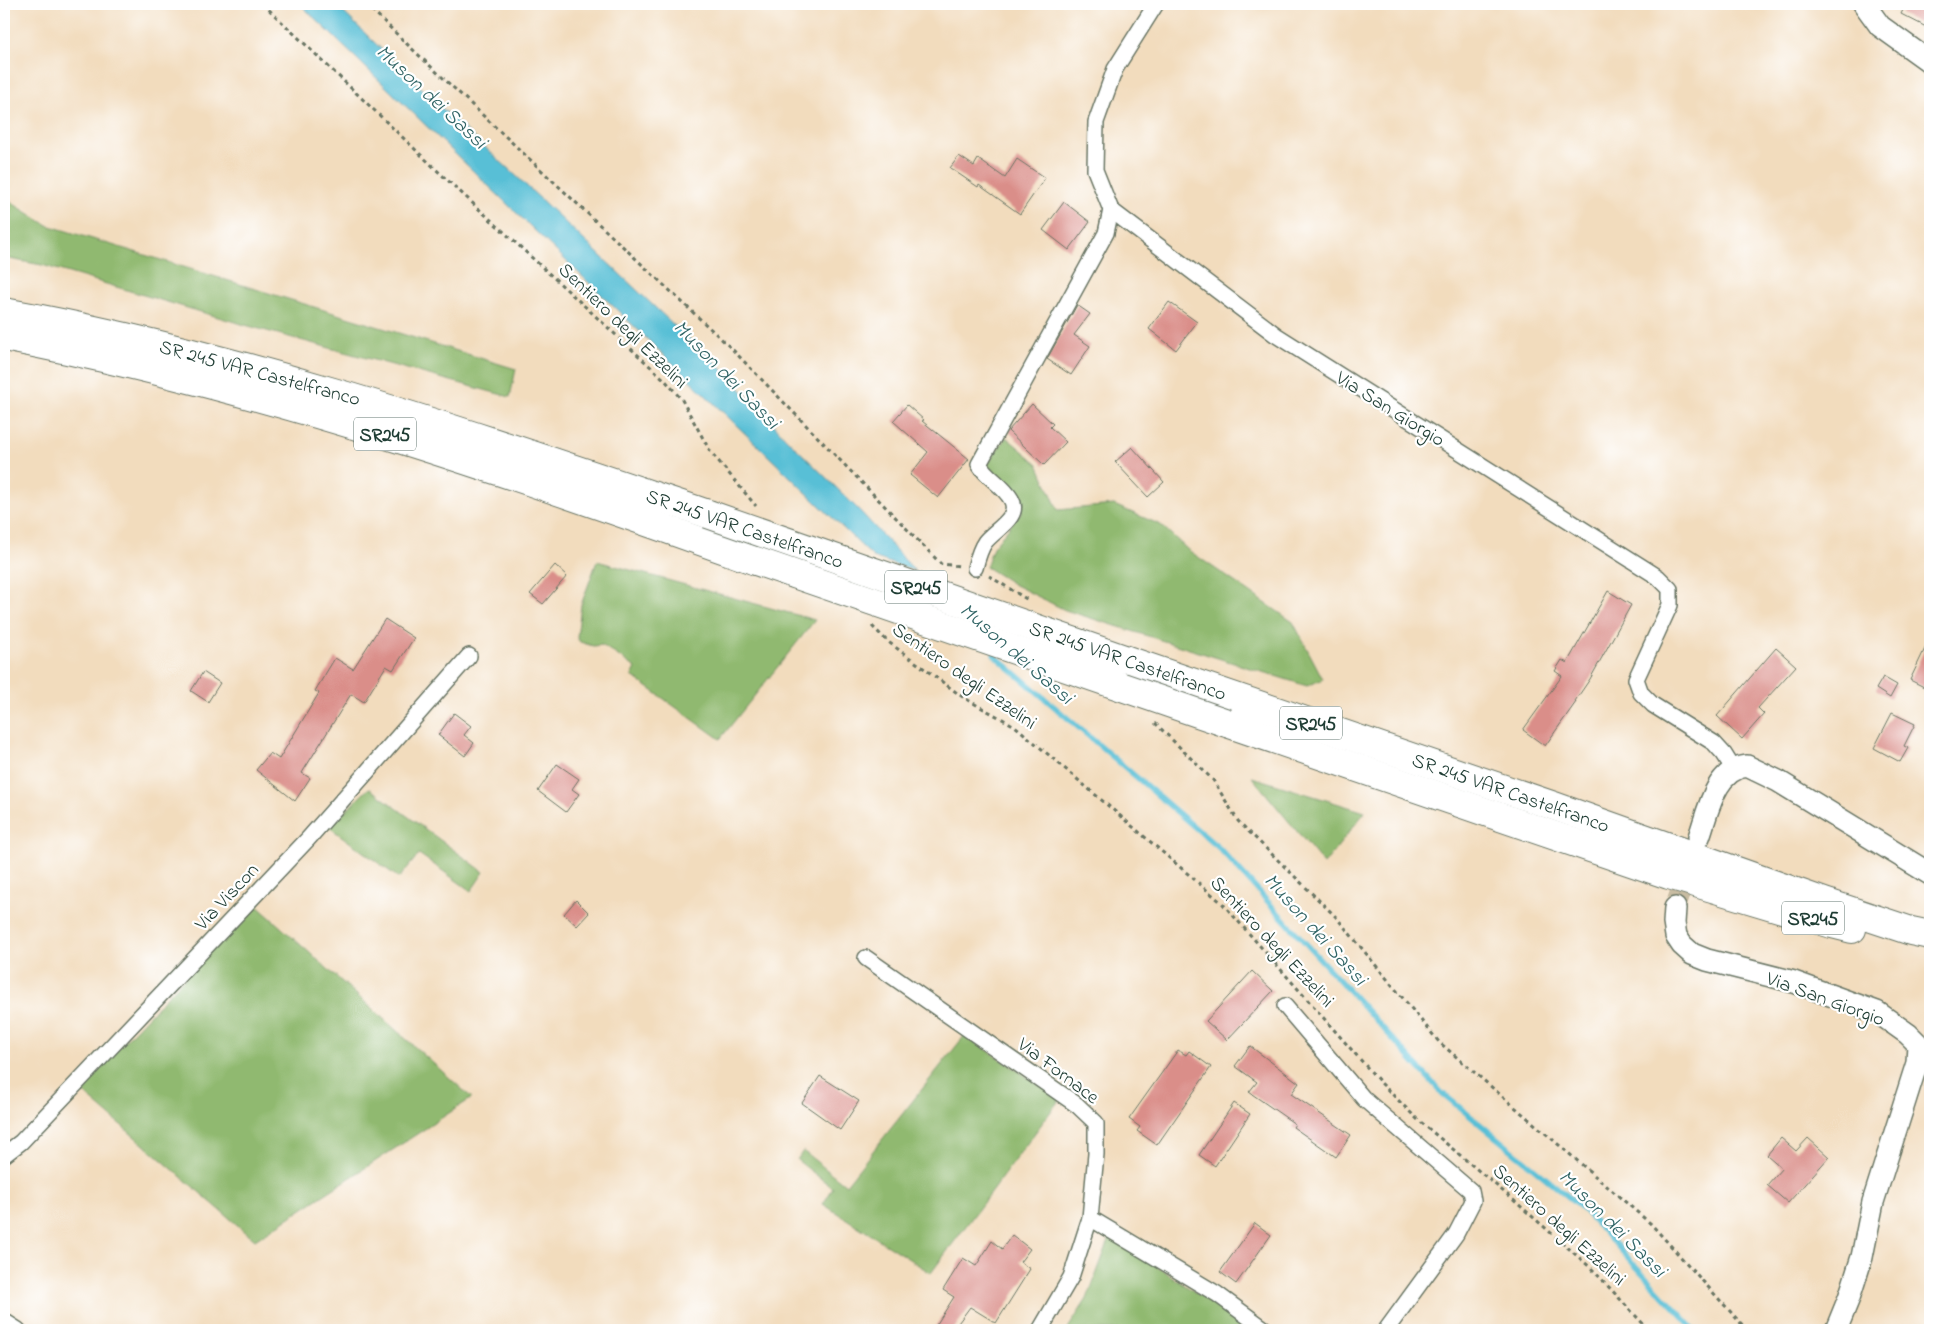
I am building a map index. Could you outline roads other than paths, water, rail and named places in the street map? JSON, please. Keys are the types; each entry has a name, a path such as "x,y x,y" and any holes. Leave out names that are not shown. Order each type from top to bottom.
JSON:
{"highway":[{"name":"SR 245 VAR Castelfranco","path":"4,312 133,338 361,400 708,514 1554,806 1824,902 1911,931 1930,935"},
{"name":"SR 245 VAR Castelfranco","path":"4,337 144,367 289,405 410,442 529,481 756,562 1669,875 1832,924 1878,934 1930,941"}],"street":[{"path":"975,568 985,543 1012,514 1014,504 1010,496 984,473 979,464 1106,233 1111,210 1095,170 1096,122 1115,69 1156,4"},
{"path":"1864,4 1880,26 1930,62"},
{"name":"Via San Giorgio","path":"1111,210 1276,335 1658,577 1670,590 1670,605 1636,679 1641,693 1653,705 1714,743 1734,770"},
{"name":"Via Viscon","path":"4,1155 21,1142 301,846 469,656"},
{"path":"1699,836 1720,784 1734,770 1747,766 1778,781 1930,874"},
{"name":"Via San Giorgio","path":"1675,908 1674,923 1678,941 1699,958 1794,982 1877,1012 1908,1034 1918,1044 1917,1063 1873,1202 1862,1256 1850,1298 1836,1330"},
{"name":"Via Fornace","path":"866,958 1077,1105 1096,1123 1096,1154 1090,1218 1071,1277 1040,1330"},
{"path":"1285,1006 1364,1099 1471,1192 1473,1201 1456,1234 1386,1330"},
{"path":"1090,1218 1217,1294 1266,1330"},
{"path":"4,1321 18,1330"}],"water":[{"path":"300,4 335,4 446,112 677,328 709,355 785,437 860,511 915,571 873,557"}],"waterway":[{"name":"Muson dei Sassi","path":"994,655 1219,848 1442,1093 1581,1207 1695,1330"}],"tunnel":[{"path":"1675,908 1690,865"}]}
